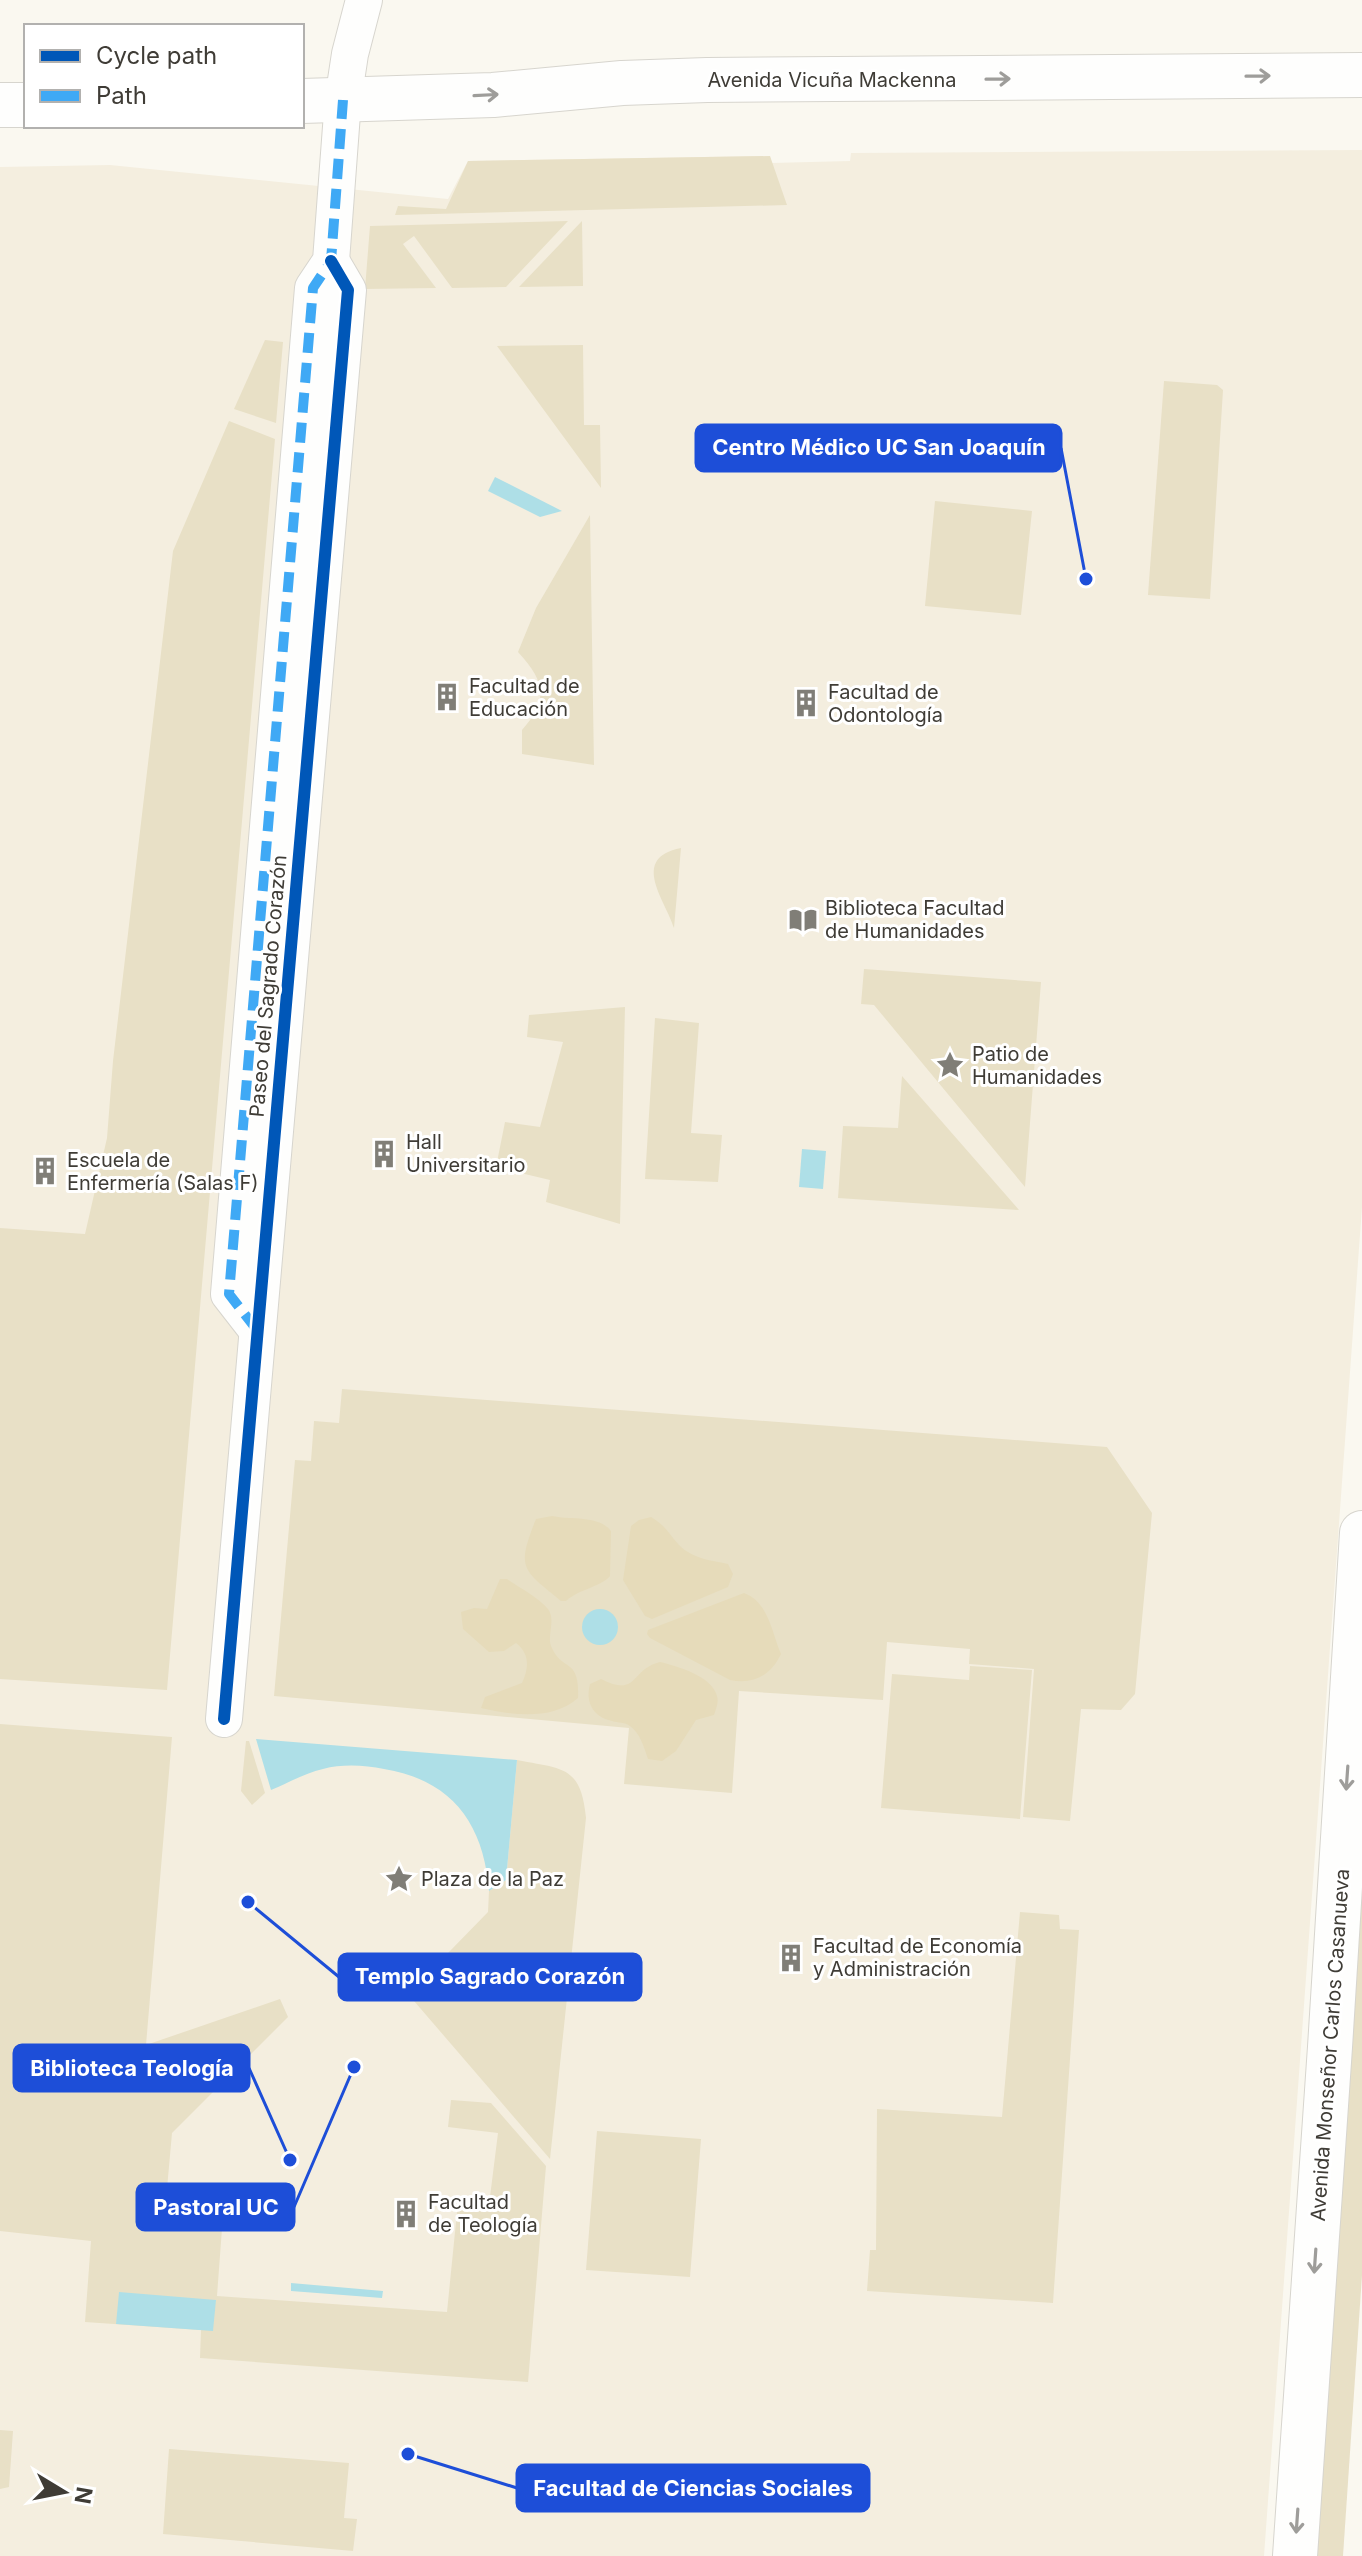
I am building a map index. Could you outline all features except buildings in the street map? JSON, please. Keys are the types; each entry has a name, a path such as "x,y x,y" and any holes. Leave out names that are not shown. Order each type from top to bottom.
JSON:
{"main road":[{"name":"Avenida Vicuña Mackenna","path":"322,100 493,95 622,83 707,80 1362,75"},
{"path":"0,105 24,105"},
{"name":"Avenida Monseñor Carlos Casanueva","path":"1295,2556 1362,1533"}],"street":[{"name":"Paseo del Sagrado Corazón","path":"224,1719 257,1330 229,1294 313,288 331,261 322,100 350,54 364,0"}],"shaded area":[{"path":"1362,150 1362,1207 1264,2556 0,2556 0,167 110,165 448,199 468,161 770,156 771,163 850,161 851,153"},
{"path":"770,156 787,205 395,215 398,206 446,209 468,161"},
{"path":"568,221 506,287 452,288 414,236 403,244 436,288 365,289 370,226"},
{"path":"582,221 583,286 519,287"},
{"path":"265,340 283,342 276,423 234,409"},
{"path":"583,345 584,425 600,425 601,488 497,346"},
{"path":"1164,381 1217,385 1223,390 1210,599 1148,595"},
{"path":"229,421 275,439 167,1690 0,1679 0,1228 85,1234 107,1138 113,1061 173,551"},
{"path":"935,501 1032,511 1021,615 925,606"},
{"path":"590,515 594,765 522,754 522,730 537,709 540,691 534,672 518,652 536,608"},
{"path":"681,848 674,928 655,882 654,871 657,861 665,853"},
{"path":"864,969 1041,982 1025,1187 874,1005 861,1004"},
{"path":"625,1007 620,1224 546,1202 550,1180 496,1167 505,1122 540,1127 563,1042 527,1037 529,1015"},
{"path":"655,1018 699,1023 691,1133 722,1135 718,1182 645,1179"},
{"path":"902,1076 1019,1210 838,1198 843,1126 898,1128"},
{"path":"342,1389 1107,1447 1152,1513 1135,1694 1121,1710 1081,1709 1070,1821 1023,1817 1034,1669 969,1664 970,1649 887,1642 883,1700 739,1691 732,1793 624,1784 629,1728 274,1696 295,1460 311,1461 314,1421 339,1423"},
{"path":"552,1516 592,1520 611,1531 610,1576 566,1601 561,1601 538,1582 526,1567 526,1548 536,1519"},
{"path":"651,1517 690,1553 728,1564 733,1574 728,1587 652,1619 645,1616 623,1580 631,1526"},
{"path":"500,1579 507,1579 548,1609 551,1646 560,1660 573,1670 578,1685 578,1698 568,1705 531,1714 481,1708 485,1697 522,1683 527,1667 524,1652 516,1643 504,1651 489,1652 463,1629 461,1612 474,1608 487,1609"},
{"path":"744,1593 764,1611 781,1654 767,1673 754,1680 730,1680 647,1634 648,1630"},
{"path":"660,1662 701,1678 714,1689 718,1701 714,1715 696,1720 676,1751 662,1761 648,1759 633,1729 600,1716 592,1708 589,1697 590,1684 601,1679 613,1684 628,1684 643,1670"},
{"path":"970,1666 1032,1670 1020,1819 881,1808 892,1674 969,1680"},
{"path":"0,1724 172,1737 146,2045 280,1999 288,2017 172,2133 165,2211 223,2215 217,2296 447,2312 458,2202 489,2205 498,2133 448,2127 451,2100 491,2103 546,2166 528,2382 200,2358 201,2330 85,2322 91,2241 0,2231"},
{"path":"246,1741 249,1741 265,1793 252,1805 241,1791"},
{"path":"1362,1745 1362,2275 1343,2556 1308,2556"},
{"path":"517,1760 566,1772 579,1788 586,1818 550,2159 408,1994 488,1912 489,1891 506,1880"},
{"path":"1020,1912 1059,1915 1060,1929 1079,1930 1053,2303 867,2291 870,2250 876,2250 877,2109 1002,2117"},
{"path":"597,2131 701,2139 690,2277 586,2270"},
{"path":"0,2430 13,2431 9,2487 0,2489"},
{"path":"169,2449 349,2463 344,2518 357,2519 353,2551 163,2534"}],"water":[{"path":"495,477 562,511 540,517 488,491"},
{"path":"802,1149 826,1151 823,1189 799,1187"},
{"path":"600,1609 613,1614 618,1627 613,1640 600,1645 587,1640 582,1627 587,1614"},
{"path":"256,1739 517,1760 506,1880 489,1891 486,1867 472,1826 446,1795 428,1783 384,1769 345,1766 316,1771 271,1790"},
{"path":"291,2283 383,2291 382,2298 291,2291"},
{"path":"119,2292 216,2300 213,2331 116,2324"}],"marked path":[{"path":"257,1330 229,1294 313,288 331,261 343,100"}],"cycle path":[{"path":"224,1719 348,290 331,261"}],"place":[{"name":"Centro Médico UC San Joaquín","path":"1086,579"},
{"name":"Facultad de Educación","path":"447,697"},
{"name":"Facultad de Odontología","path":"806,703"},
{"name":"Biblioteca Facultad de Humanidades","path":"803,920"},
{"name":"Patio de Humanidades","path":"950,1065"},
{"name":"Hall Universitario","path":"384,1154"},
{"name":"Escuela de Enfermería (Salas F)","path":"45,1171"},
{"name":"Plaza de la Paz","path":"399,1879"},
{"name":"Templo Sagrado Corazón","path":"248,1902"},
{"name":"Facultad de Economía y Administración","path":"791,1958"},
{"name":"Pastoral UC","path":"354,2067"},
{"name":"Biblioteca Teología","path":"290,2160"},
{"name":"Facultad de Teología","path":"406,2214"},
{"name":"Facultad de Ciencias Sociales","path":"408,2454"}]}
